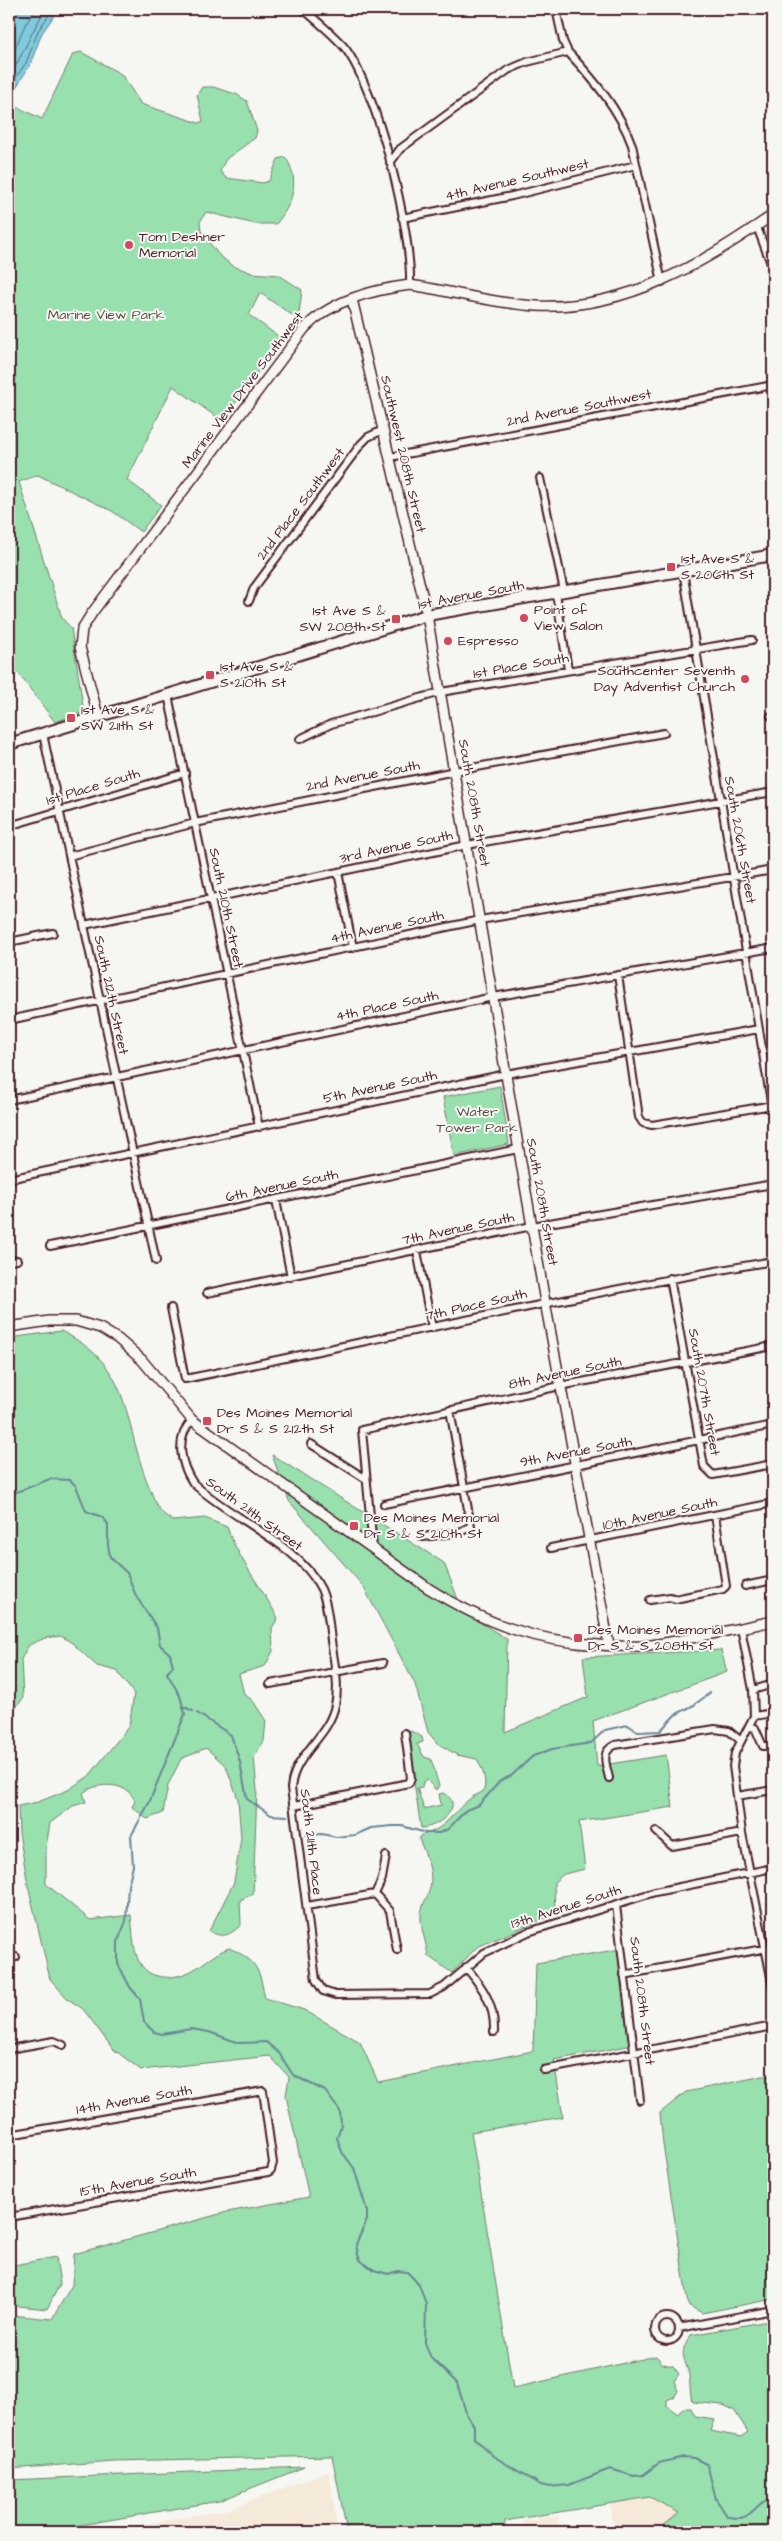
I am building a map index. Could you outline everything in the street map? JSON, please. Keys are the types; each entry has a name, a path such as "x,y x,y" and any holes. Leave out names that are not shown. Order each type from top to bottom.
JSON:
{"main road":[{"name":"1st Avenue South","path":"9,744 427,615 773,555"}],"street":[{"path":"303,9 344,48 370,98 390,163 402,218 408,248 410,286"},
{"path":"556,9 568,52 617,112 626,128 636,164 662,282"},
{"path":"390,163 400,149 460,107 508,70 527,62 568,52"},
{"name":"4th Avenue Southwest","path":"402,218 512,196 636,164"},
{"name":"Marine View Drive Southwest","path":"98,716 80,647 82,629 305,328 324,311 352,299 389,288 410,286 495,300 553,306 589,302 662,282 773,215"},
{"path":"757,226 773,268"},
{"name":"Southwest 208th Street","path":"352,299 427,615"},
{"name":"2nd Avenue Southwest","path":"390,457 748,388 773,385"},
{"name":"2nd Place Southwest","path":"249,601 254,588 361,444 383,430"},
{"path":"540,478 560,592 568,670"},
{"name":"South 206th Street","path":"683,570 773,1114"},
{"name":"South 208th Street","path":"427,615 518,1149 608,1645"},
{"name":"1st Place South","path":"300,739 331,724 440,692 752,640"},
{"name":"South 210th Street","path":"168,695 259,1127"},
{"name":"2nd Avenue South","path":"69,856 195,823 454,770 664,733"},
{"name":"South 212th Street","path":"43,734 156,1261"},
{"name":"1st Place South","path":"9,826 185,773"},
{"name":"3rd Avenue South","path":"84,925 467,845 773,792"},
{"name":"4th Avenue South","path":"9,1020 480,920 773,870"},
{"path":"338,872 353,948"},
{"path":"9,942 53,933"},
{"name":"4th Place South","path":"9,1100 493,997 773,948"},
{"path":"618,975 640,1117 646,1125 652,1126 772,1106"},
{"name":"5th Avenue South","path":"9,1179 506,1074 759,1028"},
{"name":"6th Avenue South","path":"50,1246 518,1149"},
{"name":"7th Avenue South","path":"207,1293 532,1226 773,1184"},
{"path":"276,1200 292,1277"},
{"path":"417,1251 432,1328"},
{"path":"9,1261 17,1260"},
{"name":"7th Place South","path":"171,1308 185,1379 432,1328 545,1302 670,1278 773,1262"},
{"name":"South 207th Street","path":"670,1278 687,1362 704,1466 713,1475 773,1464"},
{"path":"9,1327 65,1320 100,1328 118,1339 142,1360 192,1420 452,1604 500,1626 539,1638 608,1645 640,1646 773,1621"},
{"name":"8th Avenue South","path":"366,1479 362,1430 560,1386 773,1346"},
{"path":"423,1537 460,1532 471,1526 450,1410"},
{"name":"South 211th Street","path":"192,1420 181,1435 184,1466 192,1484 293,1557 312,1575 320,1588"},
{"name":"9th Avenue South","path":"384,1504 773,1425"},
{"path":"311,1444 366,1479 374,1548"},
{"name":"10th Avenue South","path":"551,1548 773,1503"},
{"path":"650,1600 685,1597 723,1589 726,1586 714,1515"},
{"path":"745,1586 773,1580"},
{"name":"South 211th Place","path":"320,1588 325,1601 337,1695 331,1718 294,1771 291,1788 316,1980 322,1991"},
{"path":"741,1628 753,1690 754,1716 733,1760 742,1833 773,1987"},
{"path":"270,1684 335,1670 383,1663"},
{"path":"753,1690 773,1684"},
{"path":"754,1716 773,1713"},
{"path":"750,1727 755,1728 763,1746 773,1746"},
{"path":"609,1778 604,1754 614,1745 715,1729 729,1731 741,1741"},
{"path":"294,1806 409,1783 411,1778 405,1733"},
{"path":"737,1796 773,1790"},
{"path":"656,1830 672,1846 742,1833"},
{"path":"375,1894 382,1879 386,1856"},
{"name":"13th Avenue South","path":"322,1991 336,1995 430,1994 444,1987 466,1967 503,1942 528,1932 655,1892 773,1868"},
{"path":"307,1906 375,1894"},
{"path":"375,1894 390,1911 396,1950"},
{"name":"South 208th Street","path":"616,1905 640,2100"},
{"path":"624,1975 773,1947"},
{"path":"9,1958 16,1957"},
{"path":"466,1967 490,2001 494,2017 494,2032"},
{"path":"544,2070 773,2026"},
{"path":"9,2049 54,2041 63,2045"},
{"name":"14th Avenue South","path":"9,2135 263,2091 273,2163 271,2170"},
{"name":"15th Avenue South","path":"9,2217 271,2170"},
{"path":"679,2328 773,2310"}],"shaded area":[{"path":"695,2469 706,2532 594,2532 614,2528 607,2482"},
{"path":"329,2471 338,2532 99,2532 226,2510"},
{"path":"558,2516 560,2532 526,2532 524,2521"}],"green space":[{"name":"Marine View Park","path":"81,52 121,74 141,104 199,123 203,121 197,95 202,87 213,87 236,94 247,101 257,131 255,138 226,159 220,171 226,178 263,183 269,181 278,159 285,157 293,174 294,183 291,200 276,224 255,224 206,212 200,222 201,231 218,254 231,265 252,273 279,275 302,290 299,314 303,316 299,320 260,293 249,315 282,339 222,421 173,386 127,480 161,505 141,532 112,511 38,475 19,482 62,618 71,628 84,712 55,722 9,661 9,103 42,119 73,54"},
{"name":"Water Tower Park","path":"500,1086 509,1144 454,1156 443,1097"},
{"path":"61,1331 85,1345 102,1361 114,1378 122,1397 148,1484 160,1509 173,1521 205,1518 227,1527 243,1561 278,1618 272,1628 273,1651 265,1666 239,1674 244,1694 253,1701 266,1721 264,1741 254,1757 257,1790 253,1894 240,1900 241,1925 226,1935 218,1935 209,1931 234,1882 241,1838 238,1799 226,1766 206,1748 181,1759 168,1785 163,1813 147,1819 132,1807 135,1801 131,1794 119,1787 103,1785 83,1793 86,1802 73,1806 50,1823 46,1847 46,1884 90,1920 131,1915 136,1954 145,1969 153,1974 163,1977 178,1976 193,1970 229,1948 246,1957 252,1962 259,1973 265,1998 304,2010 360,2042 378,2082 533,2051 536,1963 621,1949 633,2045 554,2060 563,2117 471,2132 513,2388 656,2356 663,2364 673,2366 679,2374 674,2381 678,2391 674,2397 667,2400 667,2406 678,2414 683,2408 691,2408 695,2416 714,2419 710,2431 741,2437 748,2432 734,2410 723,2405 692,2402 689,2375 683,2355 684,2347 691,2335 773,2320 773,2532 656,2532 679,2513 650,2497 505,2521 504,2532 347,2532 332,2456 113,2461 9,2469 9,2315 52,2319 72,2285 74,2254 227,2212 309,2197 286,2096 289,2077 270,2056 141,2070 113,2049 83,2009 68,1999 50,1979 28,1885 19,1833 18,1806 38,1802 68,1790 89,1776 129,1726 134,1694 117,1671 97,1666 72,1643 61,1636 45,1638 29,1645 21,1659 23,1698 15,1709 9,1707 9,1338"},
{"path":"272,1455 444,1563 463,1612 507,1639 505,1732 588,1697 583,1657 721,1650 727,1672 593,1721 597,1766 666,1755 673,1807 579,1822 585,1869 564,1874 554,1882 555,1914 477,1947 452,1973 428,1956 421,1924 421,1914 430,1888 431,1876 419,1839 421,1835 440,1827 467,1801 483,1792 485,1780 482,1771 477,1759 457,1755 437,1743 428,1732 415,1684 363,1586 289,1501"},
{"path":"411,1731 422,1737 423,1742 417,1744 424,1757 431,1759 439,1786 436,1790 427,1780 423,1782 422,1787 417,1788 424,1809 441,1805 439,1794 443,1793 450,1798 452,1803 448,1815 442,1820 428,1827 421,1828 407,1736"},
{"path":"763,2076 773,2076 773,2299 702,2313 688,2305 663,2144 660,2113 686,2092"},
{"path":"56,2257 60,2284 47,2309 9,2305 9,2266"},
{"path":"304,2467 219,2501 40,2532 9,2532 9,2480"}],"water":[{"path":"9,9 59,9 42,33 30,65 9,99"}],"waterway":[{"path":"9,1495 50,1479 70,1480 76,1486 86,1511 102,1517 108,1524 110,1557 127,1573 136,1596 157,1628 160,1645 170,1654 173,1666 167,1673 180,1696 185,1714 149,1803 131,1836 133,1866 128,1885 126,1921 118,1941 118,1964 130,1987 140,1999 144,2022 154,2032 162,2034 191,2029 209,2032 239,2043 266,2042 279,2053 293,2075 325,2091 340,2111 341,2125 337,2138 342,2152 354,2168 367,2211 367,2220 356,2244 358,2255 361,2261 374,2270 388,2274 398,2271 407,2272 419,2284 426,2304 425,2343 431,2358 457,2383 467,2416 474,2426 474,2438 493,2456 541,2485 549,2487 569,2485 610,2469 634,2476 643,2475 659,2463 684,2457 695,2458 707,2464 716,2499 727,2516 742,2518 766,2500 773,2498"},
{"path":"306,1835 322,1834 336,1837 355,1835 371,1828 392,1826 402,1826 426,1833 439,1833 448,1829 466,1810 479,1805 500,1781 511,1776 533,1756 552,1749 591,1743 605,1730 628,1725 638,1732 660,1731 675,1715 694,1705 710,1693"},
{"path":"184,1707 193,1711"},
{"path":"197,1713 231,1735 240,1762 247,1799 271,1815 287,1816"}],"place":[{"name":"Tom Deshner Memorial","path":"129,245"},
{"name":"1st Ave S & S 206th St","path":"671,567"},
{"name":"Point of View Salon","path":"524,618"},
{"name":"1st Ave S & SW 208th St","path":"396,619"},
{"name":"Espresso","path":"448,641"},
{"name":"1st Ave S & S 210th St","path":"210,675"},
{"name":"Southcenter Seventh Day Adventist Church","path":"745,679"},
{"name":"1st Ave S & SW 211th St","path":"71,718"},
{"name":"Des Moines Memorial Dr S & S 212th St","path":"207,1421"},
{"name":"Des Moines Memorial Dr S & S 210th St","path":"354,1526"},
{"name":"Des Moines Memorial Dr S & S 208th St","path":"578,1638"}]}
